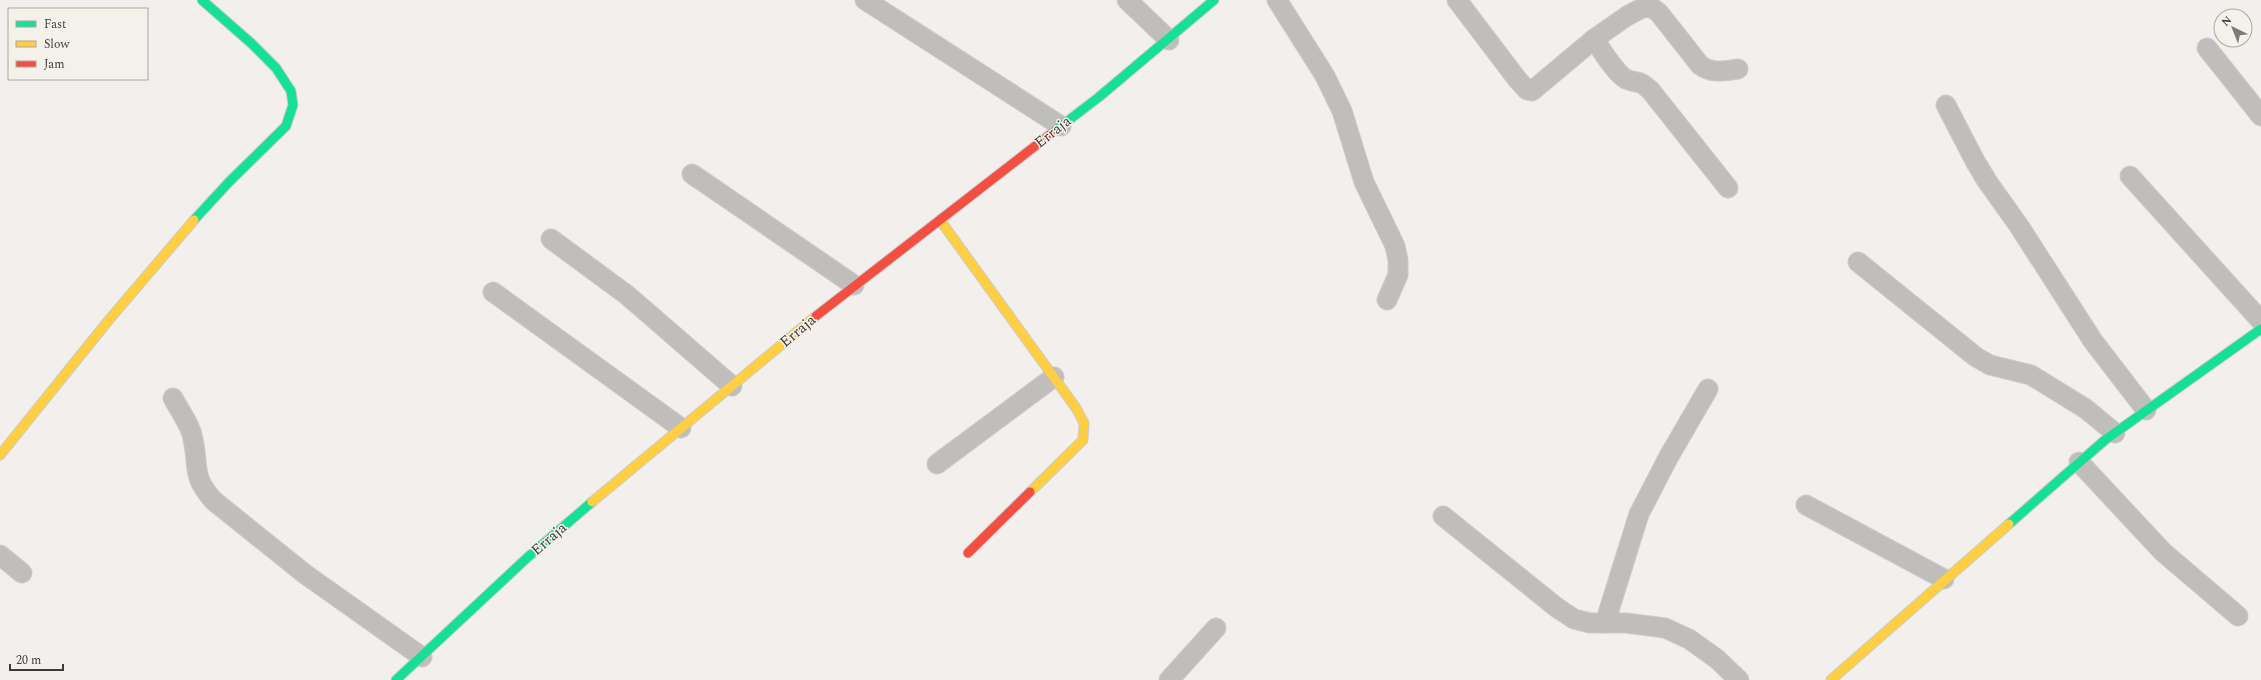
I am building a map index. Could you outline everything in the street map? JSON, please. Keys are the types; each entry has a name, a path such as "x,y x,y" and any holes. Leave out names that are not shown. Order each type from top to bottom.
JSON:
{"street":[{"path":"0,455 113,316 191,224 222,190 286,126 290,119 293,110 291,90 251,43 202,0"},
{"path":"865,0 1061,126"},
{"path":"1127,0 1169,40"},
{"name":"Erraja","path":"396,680 528,557 854,284 940,220 1061,126 1169,40 1214,0"},
{"path":"1277,0 1325,76 1339,104 1364,182 1395,246 1398,260 1398,275 1387,300"},
{"path":"1457,0 1526,90 1532,92 1540,87 1594,39 1627,16 1642,8 1650,7 1659,13 1700,65 1707,70 1719,72 1738,69"},
{"path":"1594,39 1619,73 1626,79 1640,81 1651,91 1728,188"},
{"path":"2207,48 2261,116"},
{"path":"1946,105 1987,181 2019,226 2093,341 2146,410"},
{"path":"692,174 854,284"},
{"path":"2130,176 2261,321"},
{"path":"940,220 1085,421 1086,431 1083,440 968,553"},
{"path":"551,238 627,295 732,386"},
{"path":"1858,262 1976,357 2006,370 2031,375 2086,409 2115,433"},
{"path":"493,292 681,428"},
{"path":"1831,680 1944,579 2079,462 2146,410 2261,329"},
{"path":"937,464 1054,377"},
{"path":"1605,623 1640,514 1668,458 1708,389"},
{"path":"173,398 192,432 196,450 197,478 204,490 214,501 305,574 422,657"},
{"path":"2079,462 2163,552 2238,616"},
{"path":"1806,505 1944,579"},
{"path":"1443,516 1556,608 1574,619 1590,623 1626,623 1665,628 1688,639 1711,655 1739,680"},
{"path":"0,555 22,573"},
{"path":"1169,680 1216,628"}],"traffic: fast":[{"path":"194,220 229,182 286,126 293,105 291,91 276,68 251,43 202,0"},
{"path":"1052,133 1099,97 1214,0"},
{"path":"2009,524 2105,440 2261,329"},
{"path":"396,680 528,557 592,502"}],"traffic: slow":[{"path":"0,455 108,321 194,220"},
{"path":"940,220 1076,408 1084,423 1083,440 1030,492"},
{"path":"592,502 816,316"},
{"path":"1831,680 2009,524"}],"traffic: jam":[{"path":"816,316 1052,133"},
{"path":"968,553 1030,492"}]}
